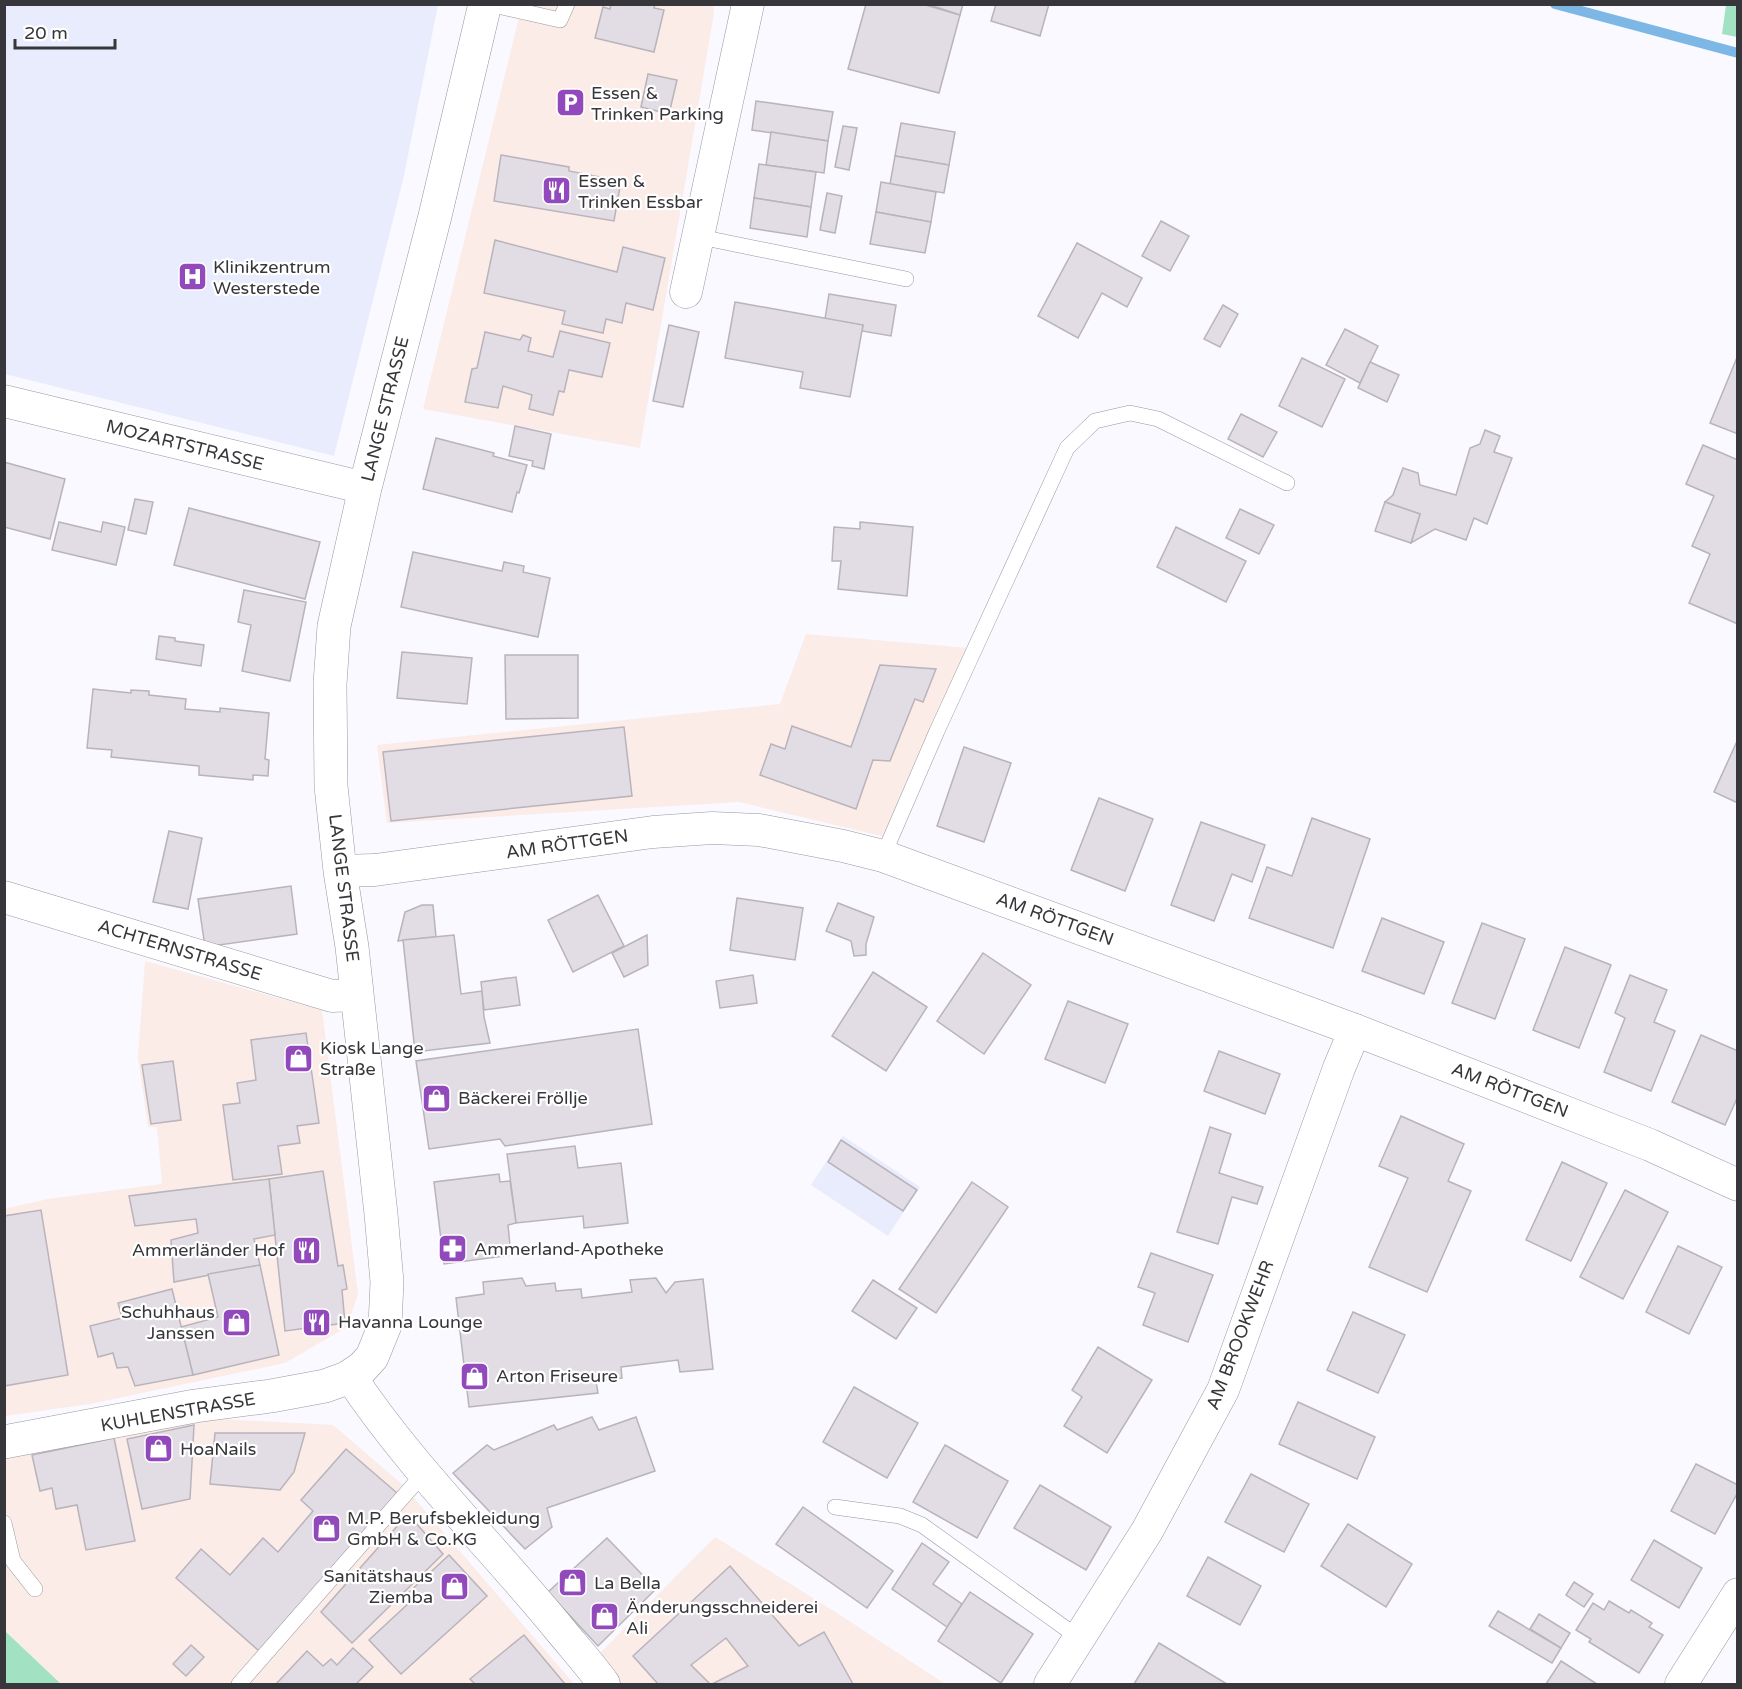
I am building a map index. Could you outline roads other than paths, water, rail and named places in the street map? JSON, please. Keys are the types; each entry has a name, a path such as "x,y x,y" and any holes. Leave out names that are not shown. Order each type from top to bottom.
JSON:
{"street":[{"name":"LANGE STRASSE","path":"350,1376 362,1368 372,1356 385,1325 387,1282 352,947 340,872 331,786 334,626 365,488 487,4"},
{"path":"686,292 700,237 748,4"},
{"name":"MOZARTSTRASSE","path":"4,401 365,488"},
{"name":"AM RÖTTGEN","path":"340,872 415,865 653,832 712,828 759,830 793,835 883,856 1355,1030 1650,1145 1737,1185"},
{"name":"ACHTERNSTRASSE","path":"4,897 332,996 357,995"},
{"name":"AM BROOKWEHR","path":"1050,1684 1147,1531 1223,1390 1339,1068 1355,1030"},
{"path":"350,1376 372,1408 424,1473 525,1586 603,1684"},
{"name":"KUHLENSTRASSE","path":"4,1442 195,1406 272,1396 325,1386 350,1376"},
{"path":"1681,1684 1737,1594"}],"lane":[{"path":"487,4 560,20 567,4"},
{"path":"700,237 906,279"},
{"path":"883,856 937,731 1067,448 1095,421 1130,413 1158,419 1287,483"},
{"path":"239,1684 424,1473"},
{"path":"834,1507 900,1516 922,1525 1079,1638"},
{"path":"4,1523 13,1561 35,1589"}],"waterway":[{"path":"1555,4 1738,53"}],"place":[{"name":"Essen & Trinken Parking","path":"570,103"},
{"name":"Essen & Trinken Essbar","path":"557,191"},
{"name":"Klinikzentrum Westerstede","path":"192,277"},
{"name":"Kiosk Lange Straße","path":"299,1058"},
{"name":"Bäckerei Fröllje","path":"437,1098"},
{"name":"Ammerland-Apotheke","path":"453,1249"},
{"name":"Ammerländer Hof","path":"306,1250"},
{"name":"Schuhhaus Janssen","path":"236,1322"},
{"name":"Havanna Lounge","path":"317,1322"},
{"name":"Arton Friseure","path":"475,1376"},
{"name":"HoaNails","path":"159,1449"},
{"name":"M.P. Berufsbekleidung GmbH & Co.KG","path":"326,1528"},
{"name":"La Bella","path":"573,1583"},
{"name":"Sanitätshaus Ziemba","path":"454,1586"},
{"name":"Änderungsschneiderei Ali","path":"605,1617"}]}
